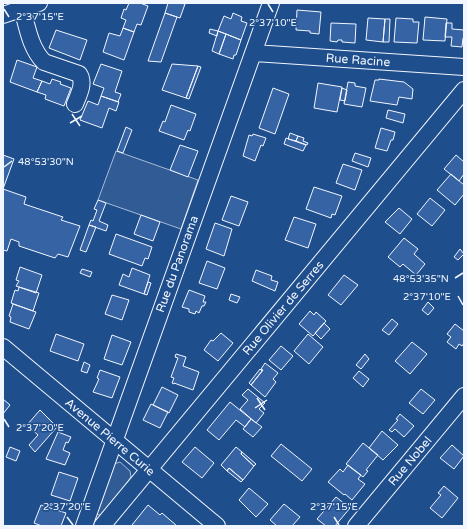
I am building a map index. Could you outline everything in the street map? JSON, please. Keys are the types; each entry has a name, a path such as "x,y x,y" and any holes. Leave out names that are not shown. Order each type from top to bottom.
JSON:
{"street":[{"path":"3,15 39,3"},
{"name":"Rue du Panorama","path":"84,526 271,3"},
{"path":"22,8 32,43 40,58 44,62 79,74 82,78 82,84 75,104"},
{"name":"Rue Racine","path":"253,53 464,67"},
{"name":"Rue Olivier de Serres","path":"102,526 464,90"},
{"name":"Avenue Pierre Curie","path":"3,347 217,526"},
{"name":"Rue Nobel","path":"356,526 464,396"}],"shaded area":[{"path":"116,151 198,180 181,229 98,200"},
{"path":"120,462 130,471 131,477 103,516 96,514 114,464"}],"building":[{"path":"129,3 140,3 148,6 141,25 137,24 134,32 123,28 126,20 121,18 124,9 126,10"},
{"path":"168,3 185,4 180,18 165,13"},
{"path":"297,10 321,12 319,34 310,33 310,31 296,30"},
{"path":"165,13 177,17 161,62 148,61"},
{"path":"233,13 242,17 241,21 247,23 241,40 218,31 224,16 231,19"},
{"path":"425,17 447,19 445,41 423,40"},
{"path":"368,18 385,19 383,42 366,40"},
{"path":"396,18 413,19 413,22 419,22 417,43 394,42"},
{"path":"385,19 390,19 389,42 383,42"},
{"path":"331,23 356,24 355,43 342,42 342,40 338,40 337,42 330,41"},
{"path":"446,23 452,23 452,29 464,30 462,47 451,46 452,37 445,37"},
{"path":"123,28 134,32 124,60 103,52 109,33 120,36"},
{"path":"210,29 218,31 217,36 209,33"},
{"path":"56,30 87,40 80,60 49,48"},
{"path":"218,31 226,34 219,54 212,51"},
{"path":"226,34 241,40 236,55 234,55 233,59 219,54"},
{"path":"17,60 37,67 33,78 42,81 37,92 10,82"},
{"path":"101,64 122,71 115,92 121,94 118,102 101,96 104,88 93,84"},
{"path":"172,64 198,66 186,98 162,90"},
{"path":"198,66 201,67 189,99 186,98"},
{"path":"52,79 71,88 64,106 45,99 46,95 37,92 42,81 50,84"},
{"path":"379,79 404,82 413,89 412,99 399,97 397,105 370,101 375,80"},
{"path":"348,82 355,83 355,86 366,88 362,107 344,104"},
{"path":"318,83 342,87 337,112 314,108"},
{"path":"273,88 289,94 275,134 259,128"},
{"path":"342,88 347,90 345,101 340,100"},
{"path":"101,96 119,102 116,111 109,108 102,128 80,120 88,101 98,105"},
{"path":"171,105 196,114 190,131 188,130 184,140 159,131 163,121 165,122"},
{"path":"388,110 405,114 403,123 386,118"},
{"path":"126,127 132,130 123,153 117,151"},
{"path":"381,128 395,132 393,140 391,140 387,151 375,148"},
{"path":"290,133 298,136 296,141 288,139"},
{"path":"253,134 266,138 263,146 261,145 255,161 243,156 249,135 252,136"},
{"path":"298,136 304,138 303,141 308,143 307,145 296,141"},
{"path":"286,138 306,145 303,151 284,144"},
{"path":"180,145 198,151 188,177 170,170"},
{"path":"355,153 371,158 368,167 352,161"},
{"path":"3,155 14,159 3,189"},
{"path":"456,155 464,162 464,174 459,181 444,169"},
{"path":"343,164 362,170 355,190 336,183"},
{"path":"451,174 464,185 464,194 455,205 437,190"},
{"path":"314,187 342,196 335,215 332,214 331,218 306,209"},
{"path":"3,189 26,197 24,204 63,217 61,220 80,226 68,257 58,254 55,258 19,246 19,242 11,239 7,251 3,250"},
{"path":"231,196 248,202 239,226 222,220"},
{"path":"430,198 445,210 432,226 417,214"},
{"path":"98,200 106,203 99,221 108,225 106,231 89,225 91,220 93,221 97,210 94,209"},
{"path":"399,208 412,219 400,234 385,222"},
{"path":"141,215 160,222 153,241 134,234"},
{"path":"294,217 316,224 308,248 285,240"},
{"path":"215,223 232,229 224,256 206,249"},
{"path":"89,225 96,227 86,252 80,250"},
{"path":"116,234 152,247 148,259 145,258 142,266 109,254"},
{"path":"404,238 418,249 414,254 425,264 416,275 403,264 400,267 388,257"},
{"path":"460,249 464,254 458,260 454,257"},
{"path":"207,261 225,268 217,289 199,283"},
{"path":"20,267 42,275 36,293 16,286 19,281 16,280"},
{"path":"132,268 150,275 144,294 119,285 123,274 129,277"},
{"path":"82,269 92,272 90,277 80,273"},
{"path":"256,270 272,276 271,280 278,282 275,291 252,281"},
{"path":"344,275 358,285 341,305 328,295"},
{"path":"148,282 151,283 147,295 144,294"},
{"path":"19,287 39,293 33,311 11,303 15,290 18,291"},
{"path":"189,290 205,296 203,302 206,302 204,306 202,306 199,313 196,311 195,314 189,312 189,309 182,307"},
{"path":"231,294 240,297 237,303 229,300"},
{"path":"112,295 129,300 122,320 105,314"},
{"path":"428,302 434,308 428,315 422,310"},
{"path":"13,304 36,312 29,329 10,322 11,317 9,316"},
{"path":"310,311 314,315 316,312 326,321 313,336 299,324"},
{"path":"392,319 398,324 389,335 382,330"},
{"path":"324,323 330,329 321,339 315,333"},
{"path":"455,324 464,331 464,343 462,346 459,344 456,349 447,342 451,337 447,334"},
{"path":"221,333 233,343 218,361 204,350 211,340 213,341"},
{"path":"56,334 84,344 78,361 50,351"},
{"path":"308,334 323,347 309,364 294,351"},
{"path":"112,335 131,342 122,365 104,359"},
{"path":"412,342 427,354 410,374 395,361"},
{"path":"281,346 293,356 281,370 269,360"},
{"path":"176,354 186,357 183,366 199,372 193,390 172,383 174,378 171,377 178,358 175,357"},
{"path":"365,354 369,359 361,369 356,365"},
{"path":"84,362 90,365 87,373 81,371"},
{"path":"265,363 278,373 273,379 276,382 265,397 251,385 263,370 261,369"},
{"path":"260,369 262,371 251,385 249,383"},
{"path":"100,370 120,377 112,398 93,392 99,379 97,378"},
{"path":"359,371 369,379 363,387 353,378"},
{"path":"162,387 178,395 169,413 153,405"},
{"path":"248,389 265,403 259,409 264,413 256,423 240,409 248,400 242,395"},
{"path":"421,389 435,400 423,414 409,403"},
{"path":"3,399 10,405 3,414"},
{"path":"230,402 251,419 245,427 236,420 219,440 207,430"},
{"path":"151,404 168,412 160,428 143,420"},
{"path":"40,410 57,427 35,452 29,445 38,435 27,425"},
{"path":"400,414 414,426 404,437 395,429 392,432 389,430 398,420 396,419"},
{"path":"251,419 262,427 253,437 243,429"},
{"path":"382,431 398,445 383,460 369,448"},
{"path":"58,432 71,437 68,443 66,442 63,450 70,453 65,465 46,459"},
{"path":"363,443 378,455 366,470 368,471 363,477 346,464"},
{"path":"281,444 312,469 302,481 271,456"},
{"path":"452,445 464,456 454,469 440,458"},
{"path":"10,447 20,451 16,461 6,457"},
{"path":"195,447 214,463 202,478 182,462"},
{"path":"236,447 254,466 243,480 229,468 227,471 221,465"},
{"path":"242,452 256,464 254,466 241,454"},
{"path":"348,465 361,475 358,479 365,484 352,500 328,482 340,469 343,472"},
{"path":"229,468 243,480 241,482 227,471"},
{"path":"59,472 78,478 70,501 51,495"},
{"path":"444,486 458,498 442,518 430,508 441,495 438,493"},
{"path":"249,488 268,504 256,517 239,500"},
{"path":"336,497 350,508 335,526 326,526 317,519"},
{"path":"284,504 300,517 292,526 277,526 270,520"},
{"path":"41,505 66,513 61,526 42,526 34,523"},
{"path":"148,505 160,515 162,513 177,526 132,525"}]}
